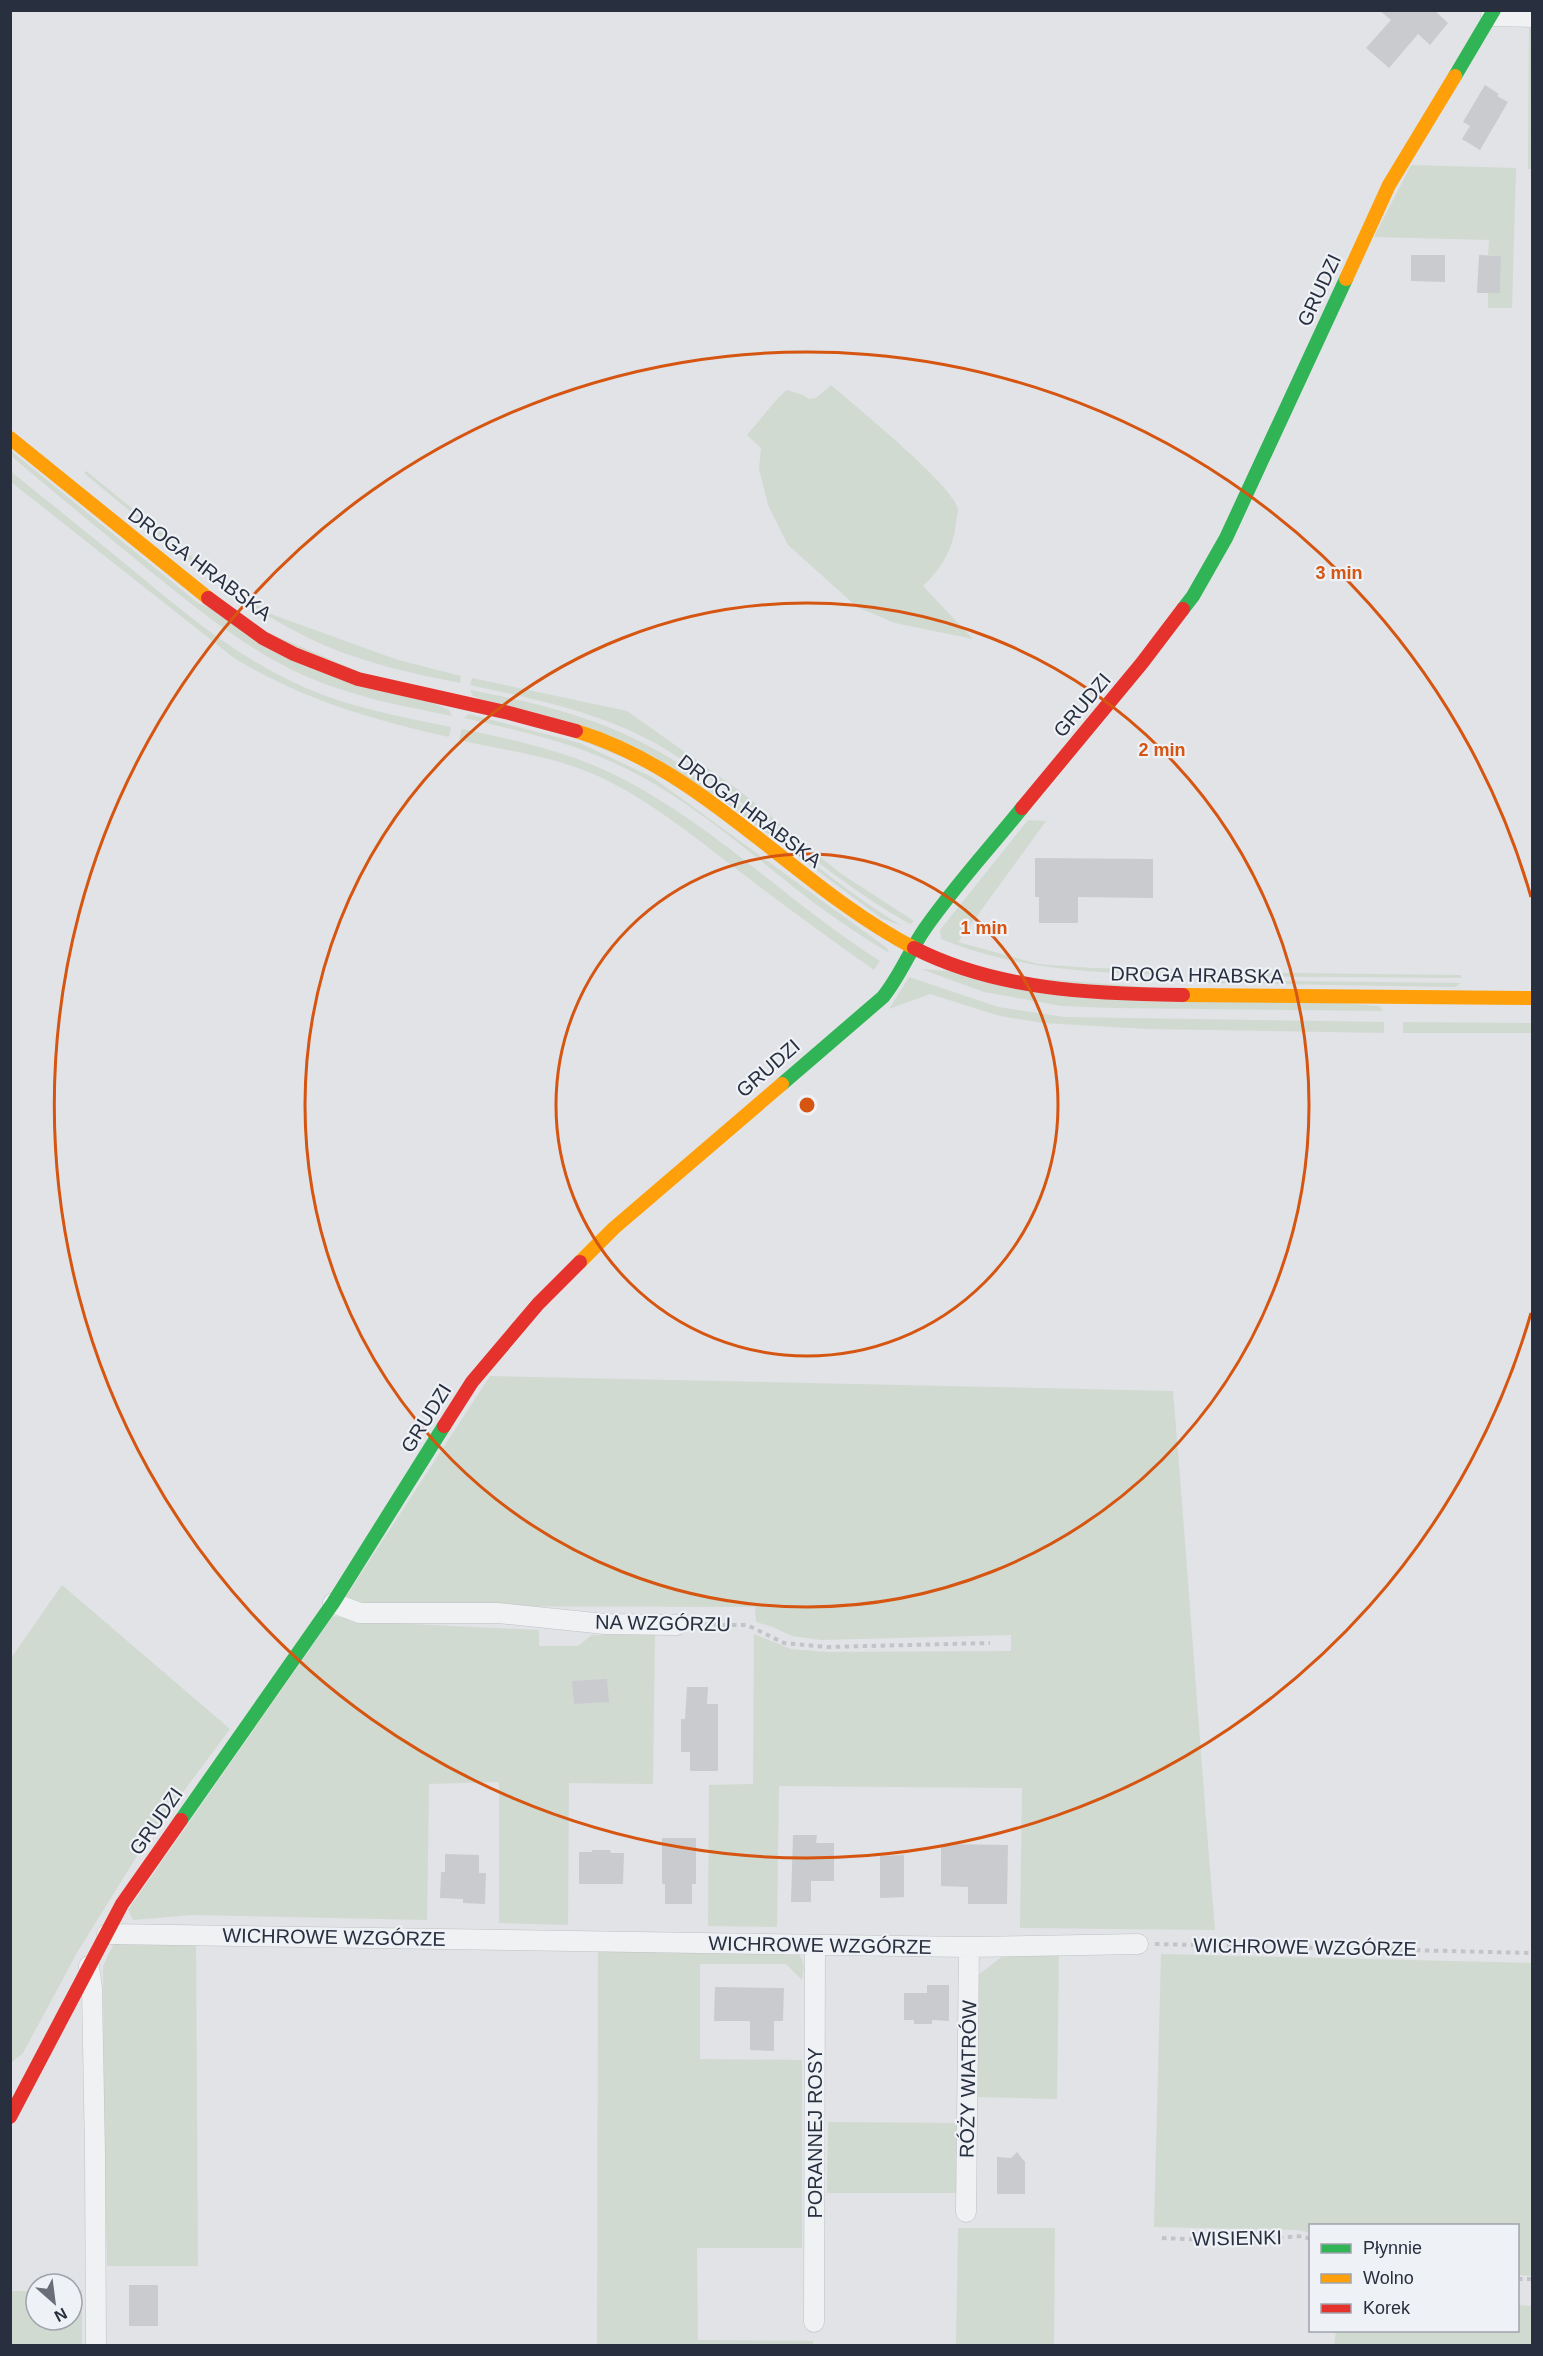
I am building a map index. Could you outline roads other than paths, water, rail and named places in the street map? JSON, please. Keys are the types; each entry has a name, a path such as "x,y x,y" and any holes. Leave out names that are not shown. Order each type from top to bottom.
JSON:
{"street":[{"path":"1492,13 1533,17"},
{"name":"GRUDZI","path":"10,2117 122,1904 333,1603 472,1382 538,1304 614,1228 832,1039 883,998 896,981 940,908 1142,663 1193,596 1226,538 1389,184 1492,13"},
{"name":"DROGA HRABSKA","path":"10,438 215,604 263,638 327,668 358,679 555,724 629,752 678,780 866,921 914,948 952,965 1005,981 1077,992 1533,998"},
{"name":"NA WZGÓRZU","path":"333,1603 360,1613 498,1613 605,1624 677,1625"},
{"name":"WICHROWE WZGÓRZE","path":"106,1934 969,1947 1138,1944"},
{"name":"PORANNEJ ROSY","path":"814,2322 816,1945"},
{"name":"RÓŻY WIATRÓW","path":"966,2212 969,1947"},
{"path":"89,1966 92,1988 96,2346"}]}
